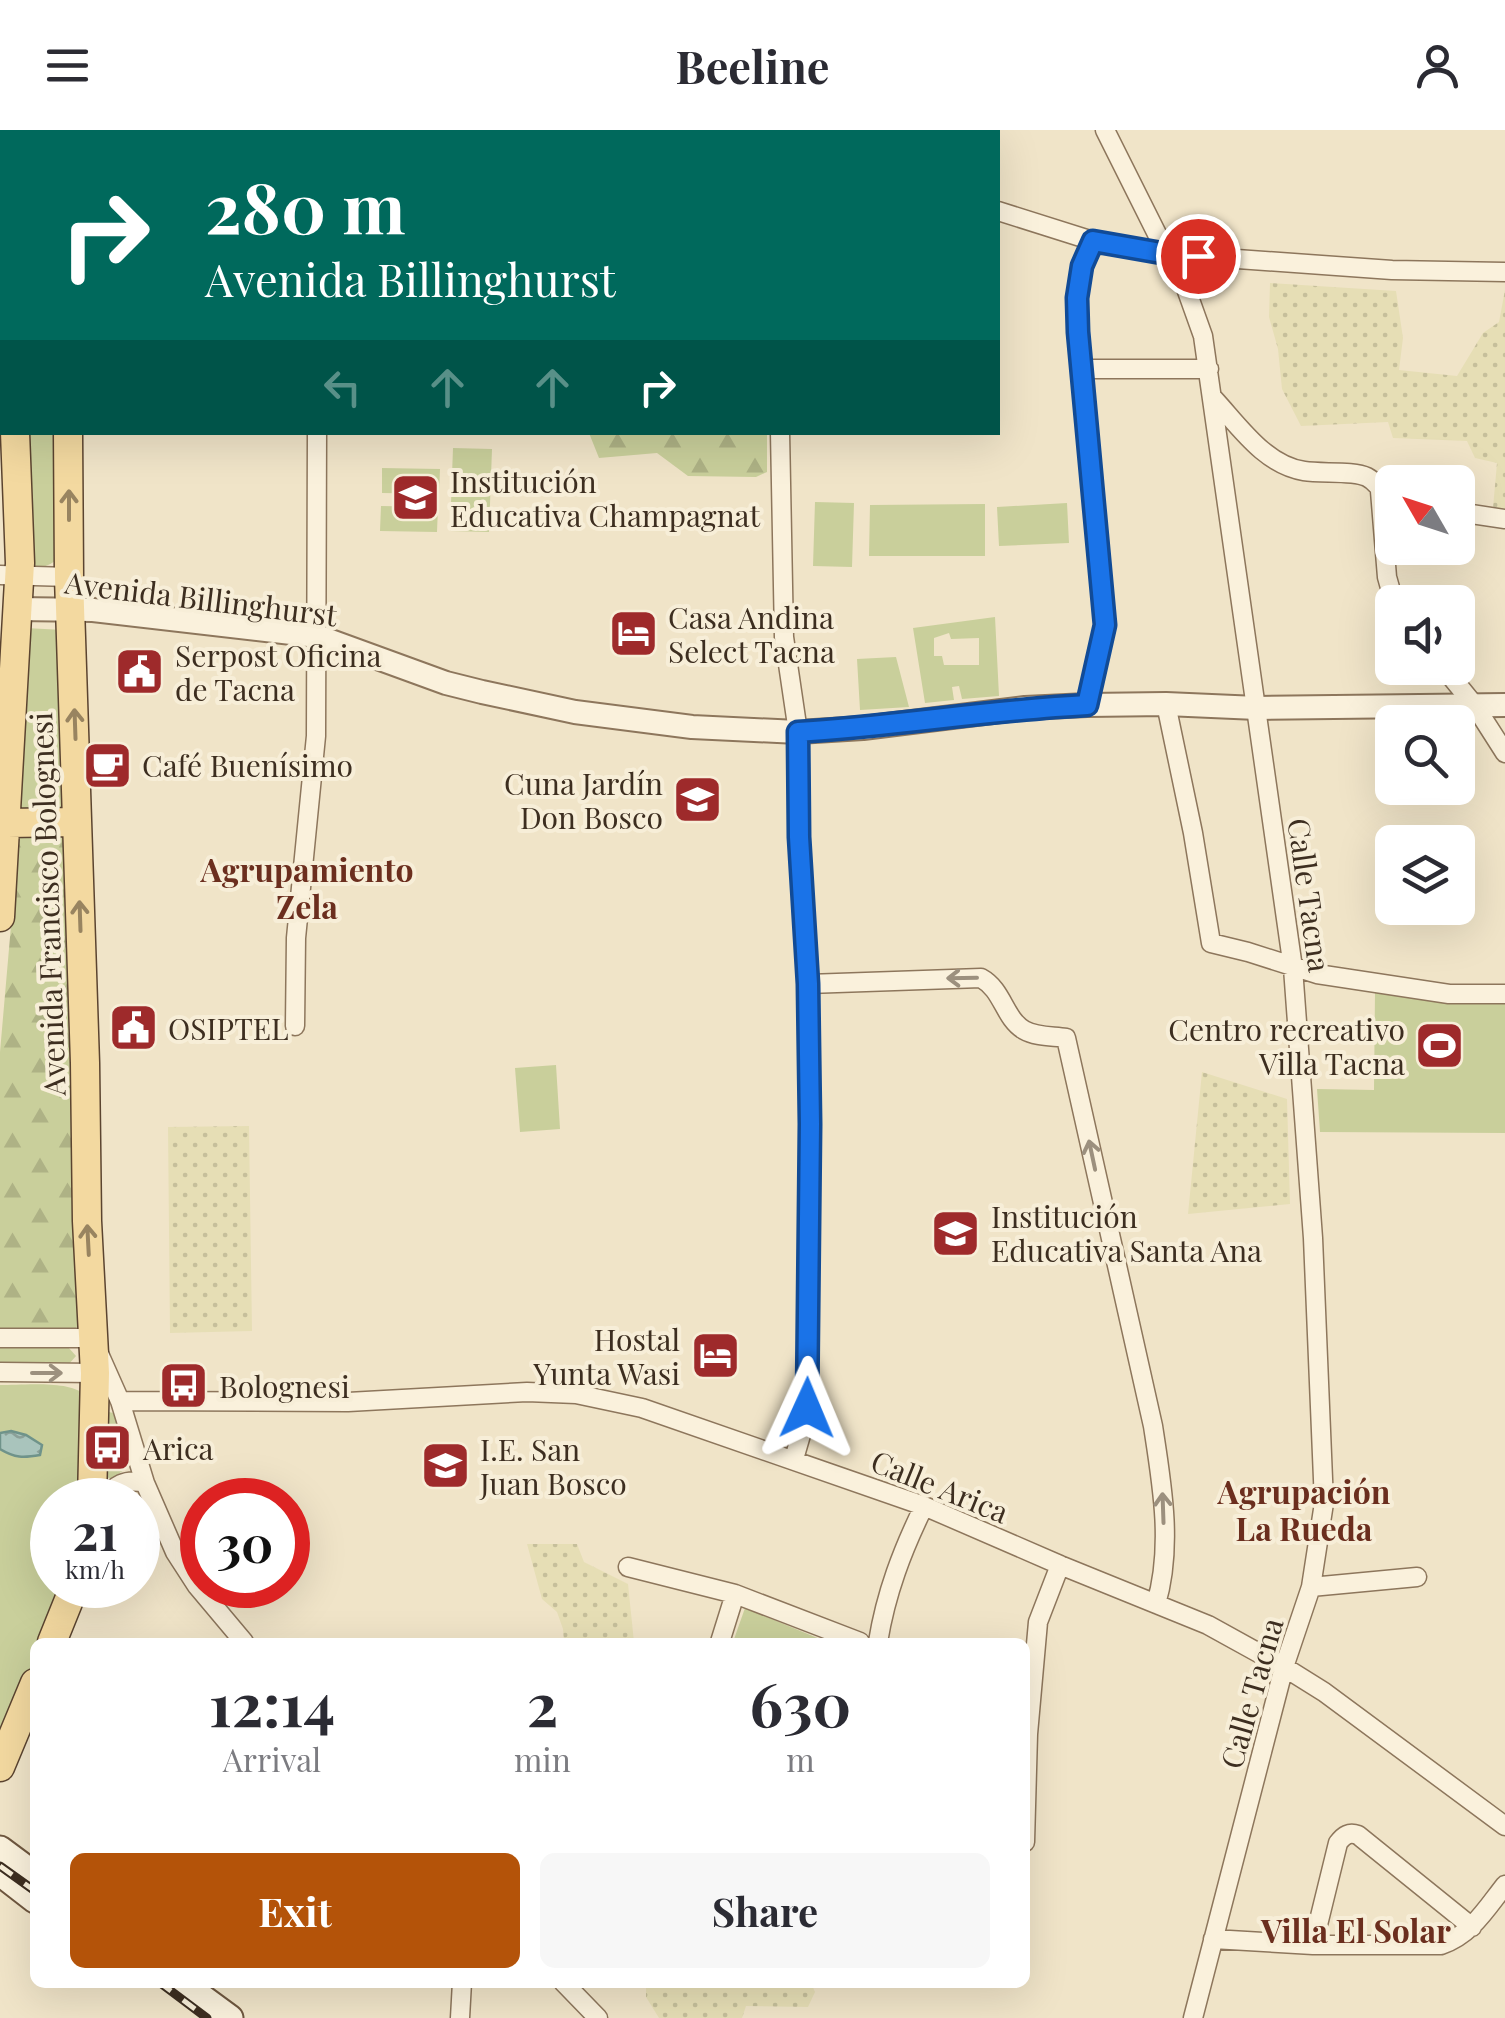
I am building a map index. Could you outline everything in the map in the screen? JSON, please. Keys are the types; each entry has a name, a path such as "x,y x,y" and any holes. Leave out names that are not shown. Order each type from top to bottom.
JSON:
{"main road":[{"name":"Avenida Francisco Bolognesi","path":"0,917 18,610 10,575 16,435"},
{"name":"Avenida Francisco Bolognesi","path":"68,435 94,1373 92,1478"},
{"path":"3,823 77,822"},
{"path":"54,1638 66,1608"},
{"path":"0,1767 30,1695"},
{"path":"0,1849 30,1871"},
{"path":"0,1874 30,1896"},
{"path":"189,1988 230,2018"}],"street":[{"name":"Calle Tacna","path":"1105,130 1183,280 1204,336 1293,968 1313,1238 1323,1445 1324,1503 1311,1586 1284,1667 1193,2018"},
{"path":"1000,212 1093,241 1167,254 1392,270 1505,272"},
{"path":"1087,705 1105,625 1080,370 1077,298 1082,266 1093,241"},
{"path":"1080,370 1208,369"},
{"path":"1214,398 1250,438 1283,466 1365,476 1375,484"},
{"path":"294,1026 296,938 316,736 317,435"},
{"path":"780,435 784,637 798,732 810,1124 808,1394 794,1460"},
{"path":"1475,514 1505,518"},
{"path":"10,575 69,577"},
{"name":"Avenida Billinghurst","path":"18,610 93,610 317,636 446,683 546,706 672,725 798,732 1087,705 1375,707"},
{"path":"1458,685 1474,705"},
{"path":"1166,704 1194,833 1211,943 1317,974 1448,994 1505,994"},
{"name":"Avenida Billinghurst","path":"1475,706 1505,704"},
{"path":"1475,706 1505,753"},
{"path":"808,984 982,978 993,985 1019,1026 1030,1033 1066,1038 1153,1426 1162,1483 1164,1577 1156,1604"},
{"path":"0,1338 92,1338 120,1401 143,1478"},
{"path":"0,1372 94,1373 120,1401"},
{"name":"Calle Arica","path":"120,1401 348,1402 527,1392 601,1398 642,1408 924,1506 1208,1625 1284,1667 1363,1720 1505,1826"},
{"path":"879,1638 891,1584 924,1506"},
{"path":"160,1519 197,1586 241,1638"},
{"path":"1030,1712 1038,1622 1060,1566"},
{"path":"628,1567 735,1594 850,1638"},
{"path":"1311,1586 1417,1578"},
{"path":"721,1638 735,1594"},
{"path":"1313,1945 1338,1843 1347,1834 1358,1835 1472,1927"},
{"path":"1213,1940 1441,1945 1472,1927 1505,1885"},
{"path":"460,2018 462,1988"},
{"path":"569,1988 598,2018"}],"shaded area":[{"path":"1270,283 1396,291 1403,338 1399,370 1457,376 1483,333 1499,322 1505,290 1505,510 1493,508 1497,463 1475,458 1467,441 1393,438 1388,422 1301,426 1282,389 1278,349 1269,317"},
{"path":"1202,1072 1287,1099 1290,1204 1188,1214"},
{"path":"249,1126 252,1331 170,1333 168,1127"},
{"path":"527,1544 577,1544 584,1562 628,1584 634,1638 564,1638 557,1612 542,1599"},
{"path":"646,1988 813,1988 815,1992 808,2007 746,2006 742,2018 659,2018 646,1997"}],"green space":[{"path":"23,435 59,435 62,556 51,564 30,565"},
{"path":"590,435 767,435 767,472 756,477 688,476 657,453 599,458"},
{"path":"453,448 492,449 489,532 450,531"},
{"path":"382,468 440,469 439,494 382,493"},
{"path":"815,502 854,503 852,567 813,566"},
{"path":"1067,503 1069,543 999,546 997,507"},
{"path":"985,504 985,556 869,556 870,505"},
{"path":"381,506 438,507 437,532 380,531"},
{"path":"995,617 999,696 962,699 959,686 952,687 954,700 925,703 913,628","holes":["949,633 951,639 979,638 979,665 944,665 942,656 934,656 934,638"]},
{"path":"25,628 64,630 68,808 18,817"},
{"path":"896,657 909,707 860,710 857,659"},
{"path":"65,831 81,1322 75,1329 0,1332 0,1052 19,834"},
{"name":"Centro recreativo Villa Tacna","path":"1375,993 1453,1002 1505,1002 1505,1133 1320,1132 1317,1089 1374,1090"},
{"path":"556,1065 560,1129 520,1132 515,1068"},
{"path":"0,1346 68,1347 76,1356 68,1365 0,1363"},
{"path":"0,1385 56,1385 84,1394 80,1478 30,1478 30,1608 52,1608 42,1638 30,1638 30,1670 0,1739"},
{"path":"107,1413 113,1413 131,1461 113,1478 106,1477"},
{"path":"745,1608 817,1638 734,1638"}],"water":[{"path":"11,1431 42,1445 40,1455 19,1457 0,1449 0,1433"}],"railway":[{"path":"0,1866 30,1887"},
{"path":"167,1988 207,2018"}],"place":[{"name":"Institución Educativa Champagnat","path":"415,498"},
{"name":"Casa Andina Select Tacna","path":"633,634"},
{"name":"Serpost Oficina de Tacna","path":"140,672"},
{"name":"Café Buenísimo","path":"107,765"},
{"name":"Cuna Jardín Don Bosco","path":"698,800"},
{"name":"OSIPTEL","path":"133,1028"},
{"name":"Centro recreativo Villa Tacna","path":"1440,1046"},
{"name":"Institución Educativa Santa Ana","path":"956,1233"},
{"name":"Hostal Yunta Wasi","path":"715,1356"},
{"name":"Bolognesi","path":"184,1386"},
{"name":"Arica","path":"108,1448"},
{"name":"I.E. San Juan Bosco","path":"445,1466"}],"district":[{"name":"Agrupamiento Zela","path":"307,886"},
{"name":"Agrupación La Rueda","path":"1304,1508"},
{"name":"Villa El Solar","path":"1356,1929"}],"route":[{"path":"807,1408 810,1124 798,732 1087,705 1105,625 1080,370 1077,298 1082,266 1093,241 1198,256"}]}
